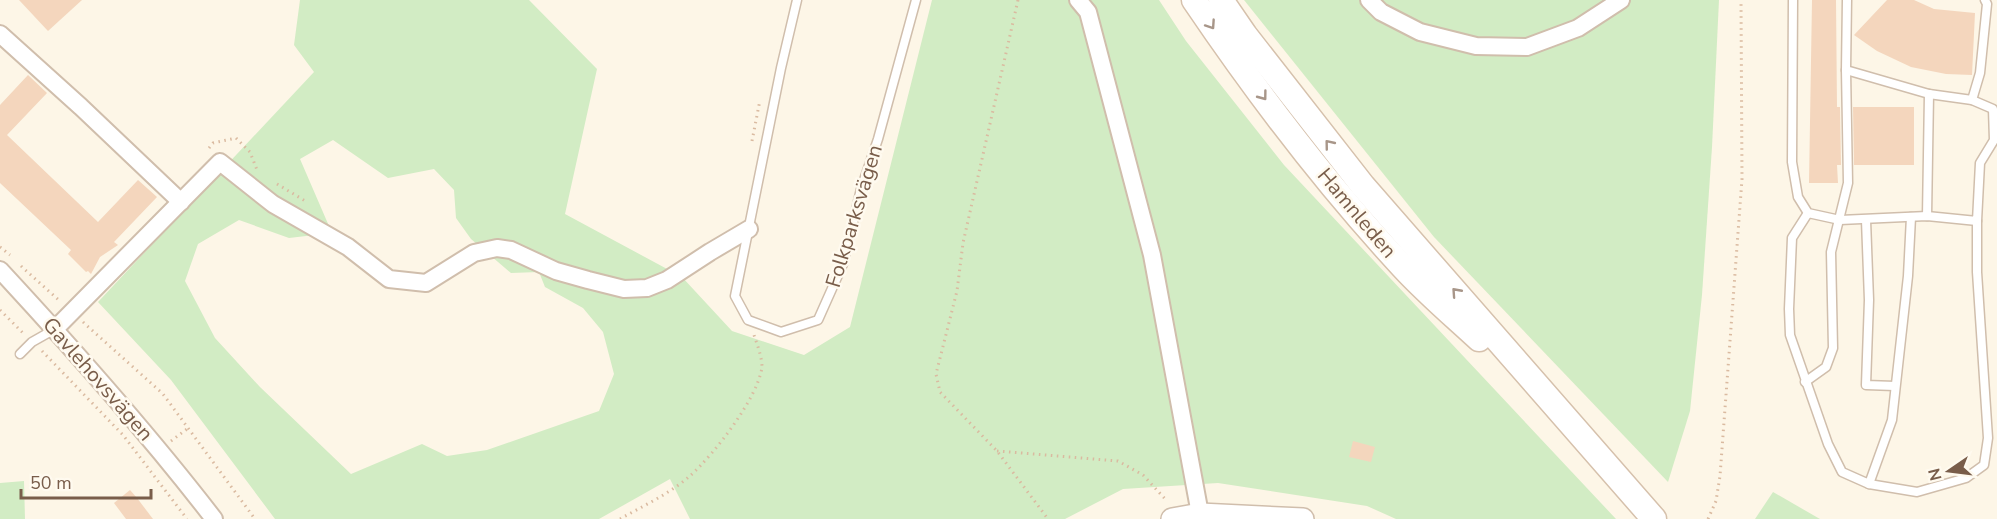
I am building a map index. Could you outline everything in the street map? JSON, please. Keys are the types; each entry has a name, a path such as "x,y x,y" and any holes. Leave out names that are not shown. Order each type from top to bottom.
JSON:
{"main road":[{"name":"Hamnleden","path":"1194,0 1228,50 1293,135 1404,268 1548,400"},
{"name":"Hamnleden","path":"1221,0 1245,35 1363,186 1654,519"}],"street":[{"path":"1078,0 1088,12 1152,255 1184,516 1303,519"},
{"path":"1369,0 1381,12 1420,32 1476,46 1527,47 1578,28 1621,0"},
{"path":"0,34 181,202"},
{"path":"55,329 220,162 273,204 348,247 389,279 426,283 474,253 497,248 511,250 556,271 588,280 624,289 647,288 667,280 749,229"},
{"name":"Gavlehovsvägen","path":"0,270 126,409 214,519"}],"lane":[{"path":"748,320 735,297 797,0"},
{"name":"Folkparksvägen","path":"748,320 781,332 818,320 843,264 861,189 878,139 916,0"},
{"path":"1793,0 1792,162 1798,197 1808,213 1840,220 1927,216 1977,221"},
{"path":"1805,382 1826,367 1833,348 1831,252 1848,183 1847,0"},
{"path":"1972,100 1980,73 1987,4 1985,0"},
{"path":"1808,213 1792,238 1790,335 1828,444 1842,472 1869,484 1917,492 1966,478 1984,465 1988,438 1977,272 1977,221 1980,163 1994,140 1993,109 1972,100 1929,94 1846,70"},
{"path":"1927,216 1929,94"},
{"path":"1869,484 1892,420 1908,276 1911,217"},
{"path":"1866,220 1869,300 1866,385 1895,386"},
{"path":"20,354 32,342 55,329"}],"path":[{"path":"1018,0 963,243 957,291 936,374 940,392 997,451 1048,519"},
{"path":"1708,519 1716,501 1720,476 1742,179 1741,0"},
{"path":"751,142 763,90"},
{"path":"207,150 213,143 236,138 250,152 257,170 264,175"},
{"path":"272,180 310,204"},
{"path":"0,247 163,394 255,519"},
{"path":"0,310 123,435 188,519"},
{"path":"620,519 690,476 739,417 755,386 762,366 748,320"},
{"path":"997,451 1118,461 1143,475 1184,516"}],"green space":[{"path":"300,0 529,0 597,69 565,214 682,277 732,331 804,355 850,327 932,0 1159,0 1186,41 1284,165 1616,519 1396,519 1367,506 1218,483 1123,489 1065,519 690,519 670,479 599,519 275,519 171,380 98,302 314,72 294,45","holes":["333,140 388,178 434,169 454,190 456,218 471,239 511,273 539,272 545,287 583,308 603,332 614,374 599,411 487,450 447,456 422,444 351,474 260,387 215,338 185,281 198,244 239,220 289,238 332,233 300,159"]},
{"path":"1244,0 1719,0 1702,295 1690,411 1668,482 1434,237"},
{"path":"24,481 25,519 0,519 0,483"},
{"path":"1773,492 1820,519 1755,519"}],"building":[{"path":"19,0 82,0 48,31"},
{"path":"1812,0 1836,0 1837,107 1840,107 1841,165 1837,165 1838,183 1809,183"},
{"path":"1887,0 1914,0 1934,9 1975,13 1972,75 1946,74 1911,67 1877,51 1854,35"},
{"path":"28,75 47,93 7,135 98,222 138,180 157,197 114,242 118,245 100,257 91,274 68,254 71,250 0,183 0,105"},
{"path":"1853,107 1914,107 1914,165 1854,165"},
{"path":"1353,441 1375,447 1371,462 1349,457"},
{"path":"130,490 153,519 126,519 114,503"}]}
